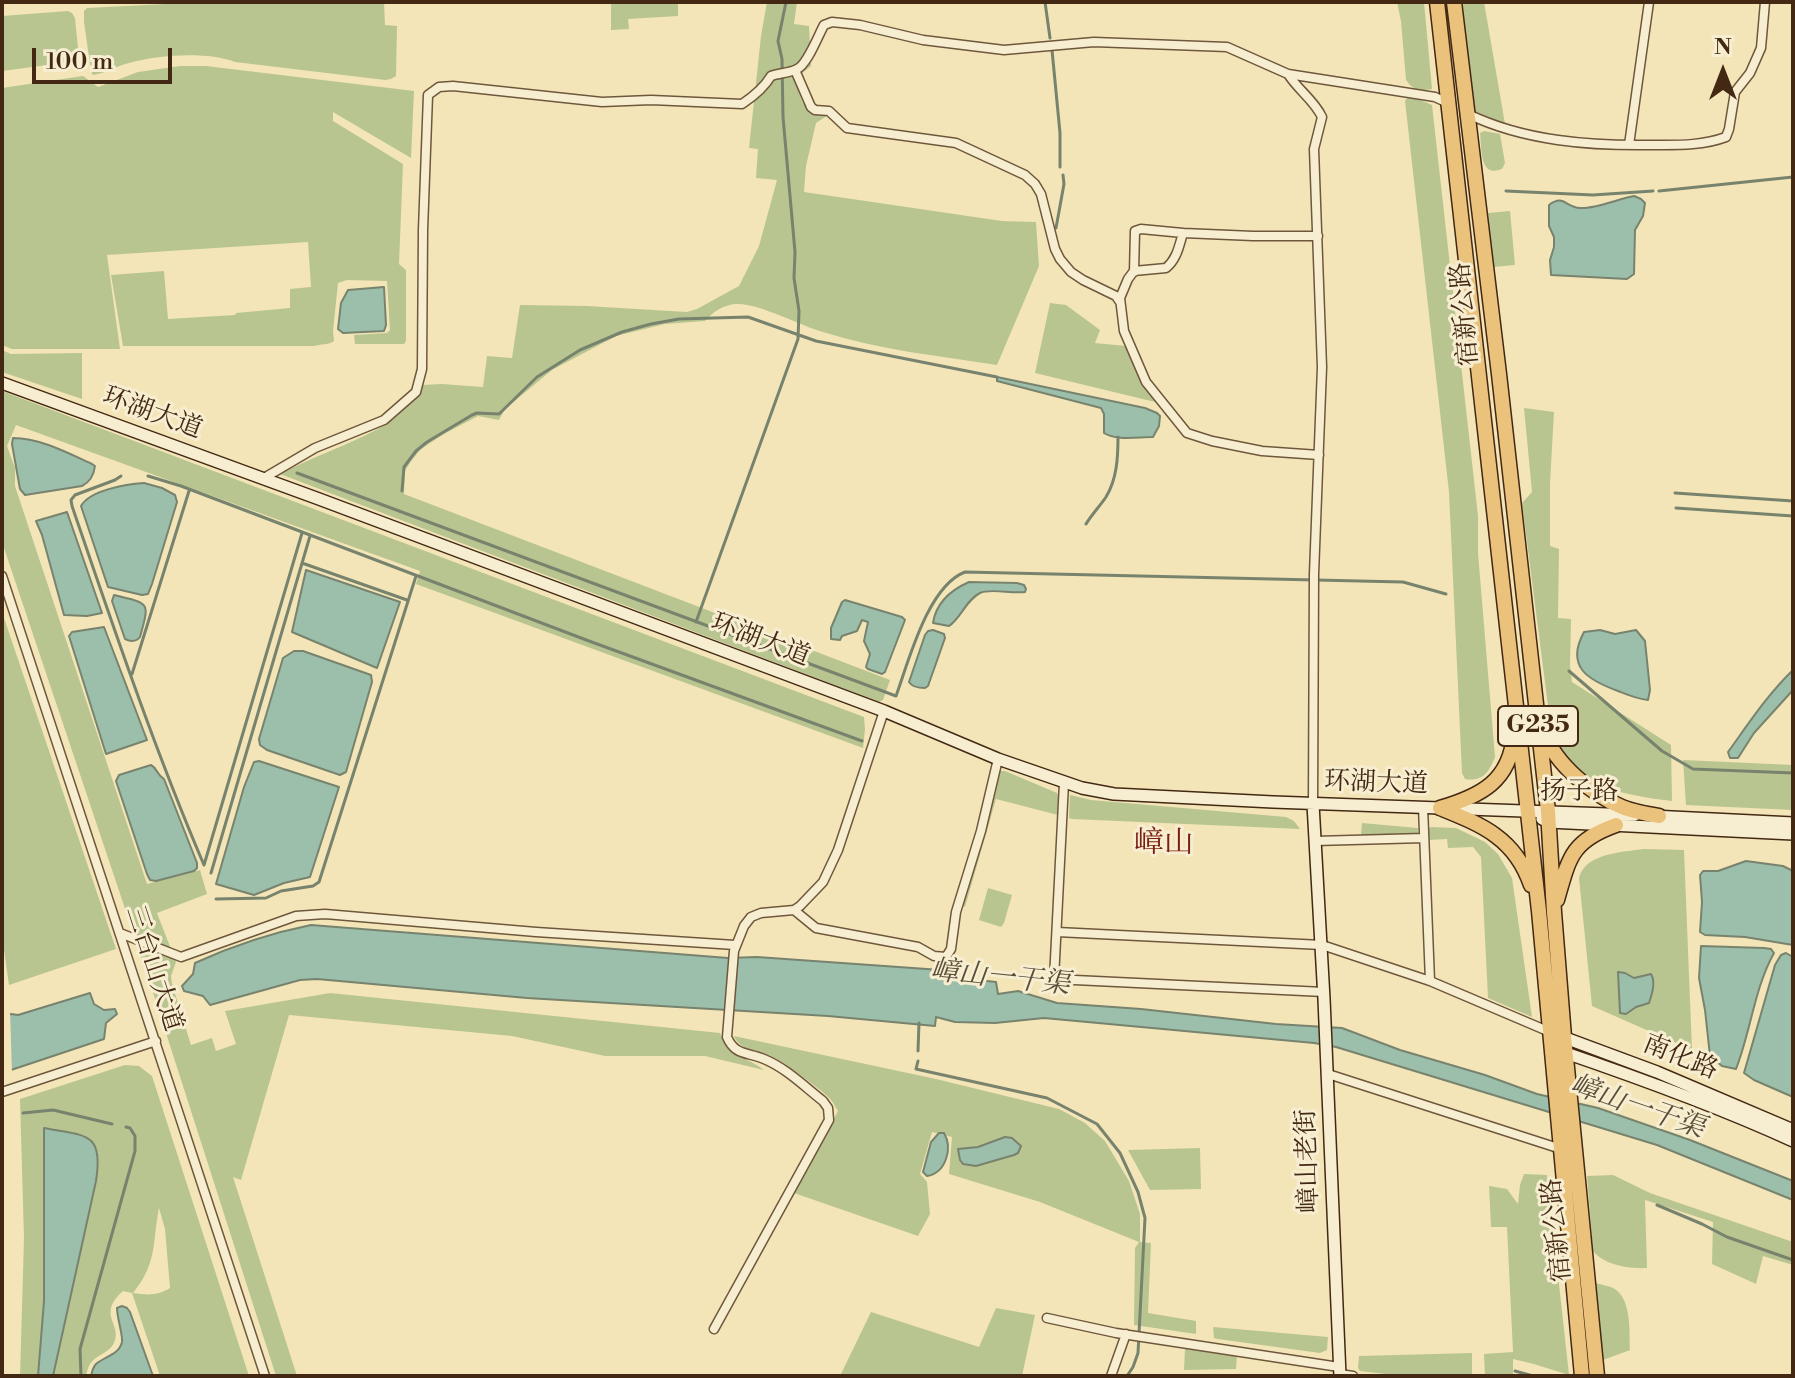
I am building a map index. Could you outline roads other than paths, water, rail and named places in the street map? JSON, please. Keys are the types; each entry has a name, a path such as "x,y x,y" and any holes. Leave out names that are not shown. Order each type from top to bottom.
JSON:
{"highway":[{"name":"宿新公路","path":"1437,2 1478,375 1499,374 1454,2"},
{"name":"G235","path":"1499,374 1549,817 1547,912 1550,1032 1559,1050"},
{"name":"G235","path":"1478,375 1527,812 1547,912 1564,1037 1559,1050"},
{"path":"1440,808 1477,794 1500,776 1513,748 1516,711"},
{"path":"1537,711 1549,746 1587,787 1632,811 1659,816"},
{"path":"1440,808 1486,828 1506,844 1520,859 1547,912"},
{"path":"1547,912 1571,856 1591,837 1616,825"},
{"name":"宿新公路","path":"1559,1050 1582,1376"},
{"name":"宿新公路","path":"1568,1148 1597,1376"}],"main road":[{"name":"环湖大道","path":"2,383 884,711 1064,783 1114,794 1527,812"},
{"name":"嶂山老街","path":"1313,804 1322,945 1339,1372"},
{"name":"扬子路","path":"1527,812 1616,825 1793,834"},
{"name":"扬子路","path":"1549,817 1659,816 1793,823"},
{"name":"南化路","path":"1550,1032 1657,1072 1793,1130"},
{"name":"南化路","path":"1559,1050 1656,1084 1793,1141"}],"street":[{"path":"1629,145 1649,2"},
{"path":"1468,113 1511,130 1567,141 1677,145 1711,142 1726,137 1735,92 1750,73 1761,48 1765,2"},
{"path":"264,478 315,448 384,420 416,392 422,369 428,95 439,87 602,102 651,100 742,104 766,85 771,76 799,69 807,60 824,25 832,22 860,25 934,42 1004,50 1094,42 1227,47 1288,74 1435,97 1448,103"},
{"path":"795,70 811,107 829,111 847,128 956,143 1025,175 1041,194 1060,259 1071,272 1116,296 1120,302"},
{"path":"1288,74 1317,106 1322,117 1314,149 1322,367 1313,588 1313,804"},
{"path":"1318,236 1253,236 1141,229 1135,231 1134,272 1120,302 1124,331 1146,382 1187,433 1262,451 1319,455"},
{"path":"1134,272 1170,265 1183,233"},
{"name":"三台山大道","path":"2,576 265,1376"},
{"path":"714,1329 829,1120 828,1108 823,1101 776,1065 731,1046 727,1037 735,948 751,917 794,910 823,882 832,867 884,711"},
{"path":"794,910 816,928 918,947 934,956 946,957 951,949 956,912 981,831 998,759"},
{"path":"1064,783 1054,979 1324,995"},
{"path":"1423,807 1430,981"},
{"path":"1315,841 1424,838"},
{"path":"120,933 181,957 296,916 325,914 735,948"},
{"path":"1057,932 1322,945 1430,981 1550,1032"},
{"path":"2,1092 156,1041"},
{"path":"1327,1069 1568,1148"},
{"path":"1047,1318 1353,1376"},
{"path":"1111,1376 1136,1335"}],"waterway":[{"path":"696,622 798,339 799,311 783,117 782,59 778,41 786,2"},
{"path":"1045,2 1050,38"},
{"path":"1052,50 1060,167"},
{"path":"1056,228 1063,175"},
{"path":"1659,191 1793,177"},
{"path":"1506,191 1593,195 1653,191"},
{"path":"402,491 404,467 427,442 477,413 499,414 537,377 580,350 622,332 651,324 679,319 748,317 816,341 997,377"},
{"path":"1086,524 1113,483 1118,437"},
{"path":"297,473 896,696 930,608 940,592 965,572 1403,582 1446,594"},
{"path":"121,476 75,495 71,500 72,506 151,732 204,865 302,533"},
{"path":"148,476 862,741"},
{"path":"132,674 189,491"},
{"path":"1675,493 1793,501"},
{"path":"1676,508 1793,516"},
{"path":"211,873 310,536"},
{"path":"302,563 407,600"},
{"path":"216,899 266,898 319,882 416,576"},
{"path":"1569,671 1662,751 1693,769 1793,773"},
{"path":"918,1051 919,1023"},
{"path":"918,1061 916,1069 1047,1098 1097,1124 1120,1153 1138,1192 1145,1218 1138,1353 1127,1376"},
{"path":"23,1113 53,1110 112,1124"},
{"path":"81,1376 80,1349 135,1151 135,1136 126,1127"},
{"path":"1657,1205 1727,1237 1793,1260"},
{"path":"1515,1371 1533,1376"}],"district":[{"name":"嶂山","path":"1164,845"}],"water label":[{"name":"嶂山一干渠","path":"1000,979"},
{"name":"嶂山一干渠","path":"1637,1108"}]}
